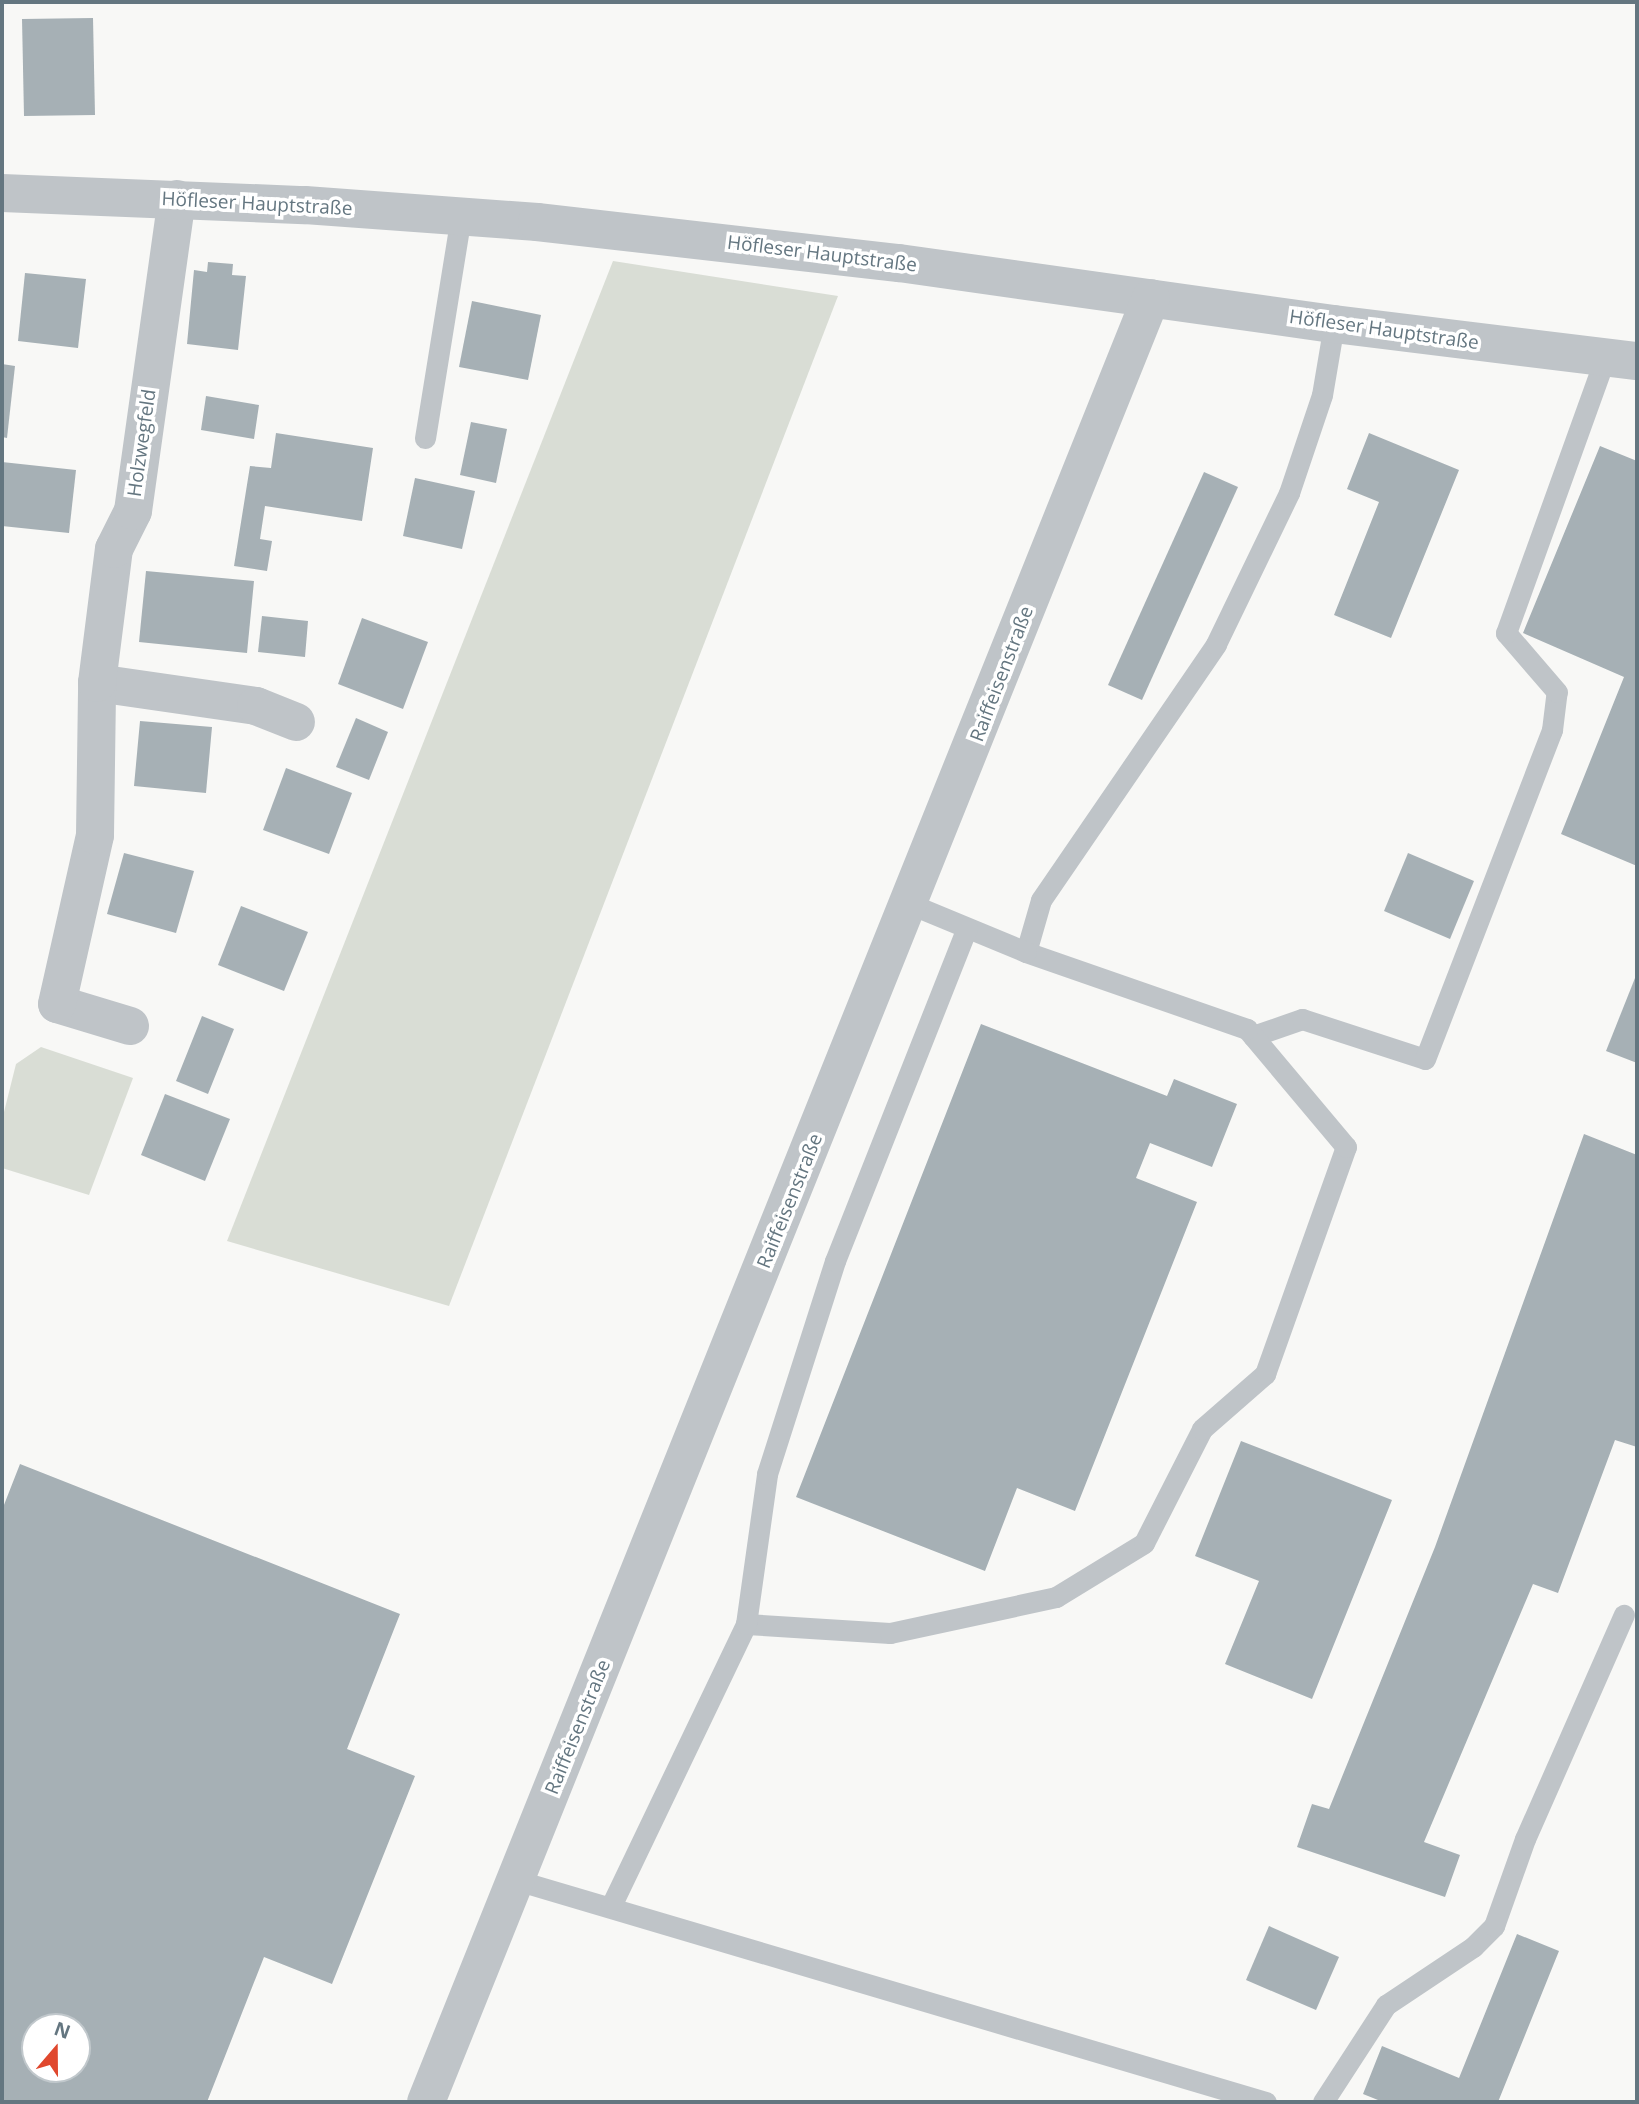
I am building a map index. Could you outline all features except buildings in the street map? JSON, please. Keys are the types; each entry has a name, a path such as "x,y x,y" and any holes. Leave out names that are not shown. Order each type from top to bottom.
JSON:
{"street":[{"name":"Höfleser Hauptstraße","path":"2,193 177,199 461,216 899,263 1334,324 1621,360"},
{"name":"Holzwegfeld","path":"130,1026 57,1004 94,835 97,683 114,549 133,510 177,199"},
{"name":"Raiffeisenstraße","path":"426,2102 911,904 1152,298"},
{"path":"97,683 256,706 296,722"}],"lane":[{"path":"425,438 461,216"},
{"path":"1026,952 1041,900 1216,645 1289,493 1322,395 1334,324"},
{"path":"1253,1036 1302,1019 1425,1059 1552,730 1557,692 1506,633 1621,360"},
{"path":"746,1624 890,1633 1056,1597 1144,1543 1202,1429 1265,1374 1346,1147 1247,1029 1026,952 911,904"},
{"path":"611,1906 746,1624 767,1474 835,1261 967,928"},
{"path":"1322,2102 1386,2005 1473,1948 1494,1926 1525,1839 1624,1615"},
{"path":"516,1880 1265,2102"}],"shaded area":[{"path":"613,261 838,296 449,1306 227,1241"},
{"path":"41,1047 133,1078 89,1195 2,1168 2,1120 16,1064"}]}
